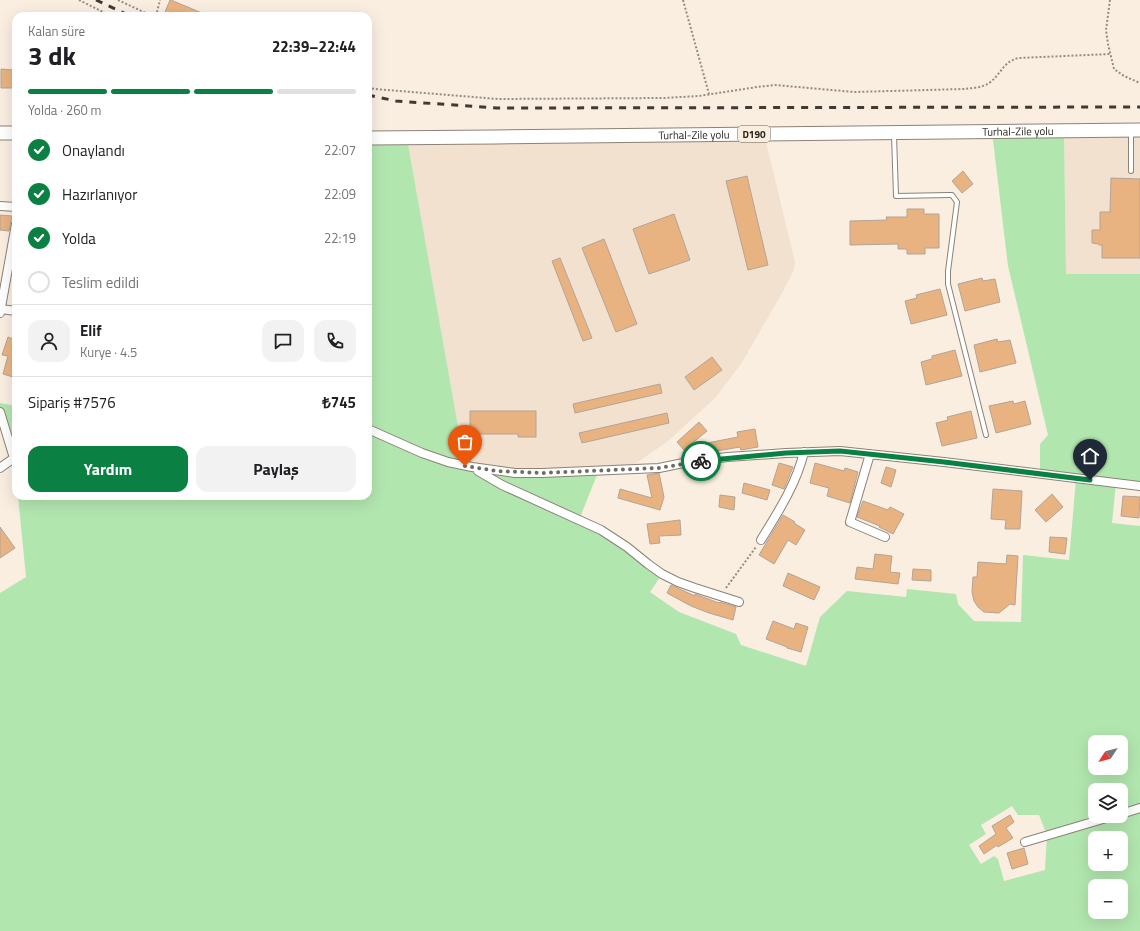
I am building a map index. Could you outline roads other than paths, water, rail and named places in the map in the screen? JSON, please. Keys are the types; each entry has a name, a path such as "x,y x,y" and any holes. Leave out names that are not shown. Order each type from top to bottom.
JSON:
{"main road":[{"name":"Turhal-Zile yolu","path":"372,138 1136,130"},
{"path":"0,133 12,134"}],"street":[{"path":"0,206 12,207"},
{"path":"12,246 0,311 12,311"},
{"path":"0,412 12,451"},
{"path":"372,431 422,453 448,462 497,471 528,473 659,468 693,461 728,457 840,451 1140,486"},
{"path":"761,540 793,485 804,452"},
{"path":"870,454 850,522 886,537"},
{"path":"0,468 12,459"},
{"path":"472,467 502,485 601,530 627,547 662,574 678,582 739,602"},
{"path":"1128,812 1140,808"},
{"path":"1025,842 1089,823"}],"lane":[{"path":"1131,172 1136,130"},
{"path":"894,133 896,196 952,195 957,202 948,271 948,284 986,435"}],"railway":[{"path":"96,0 122,12"},
{"path":"372,96 396,101 497,108 1140,107"}]}
